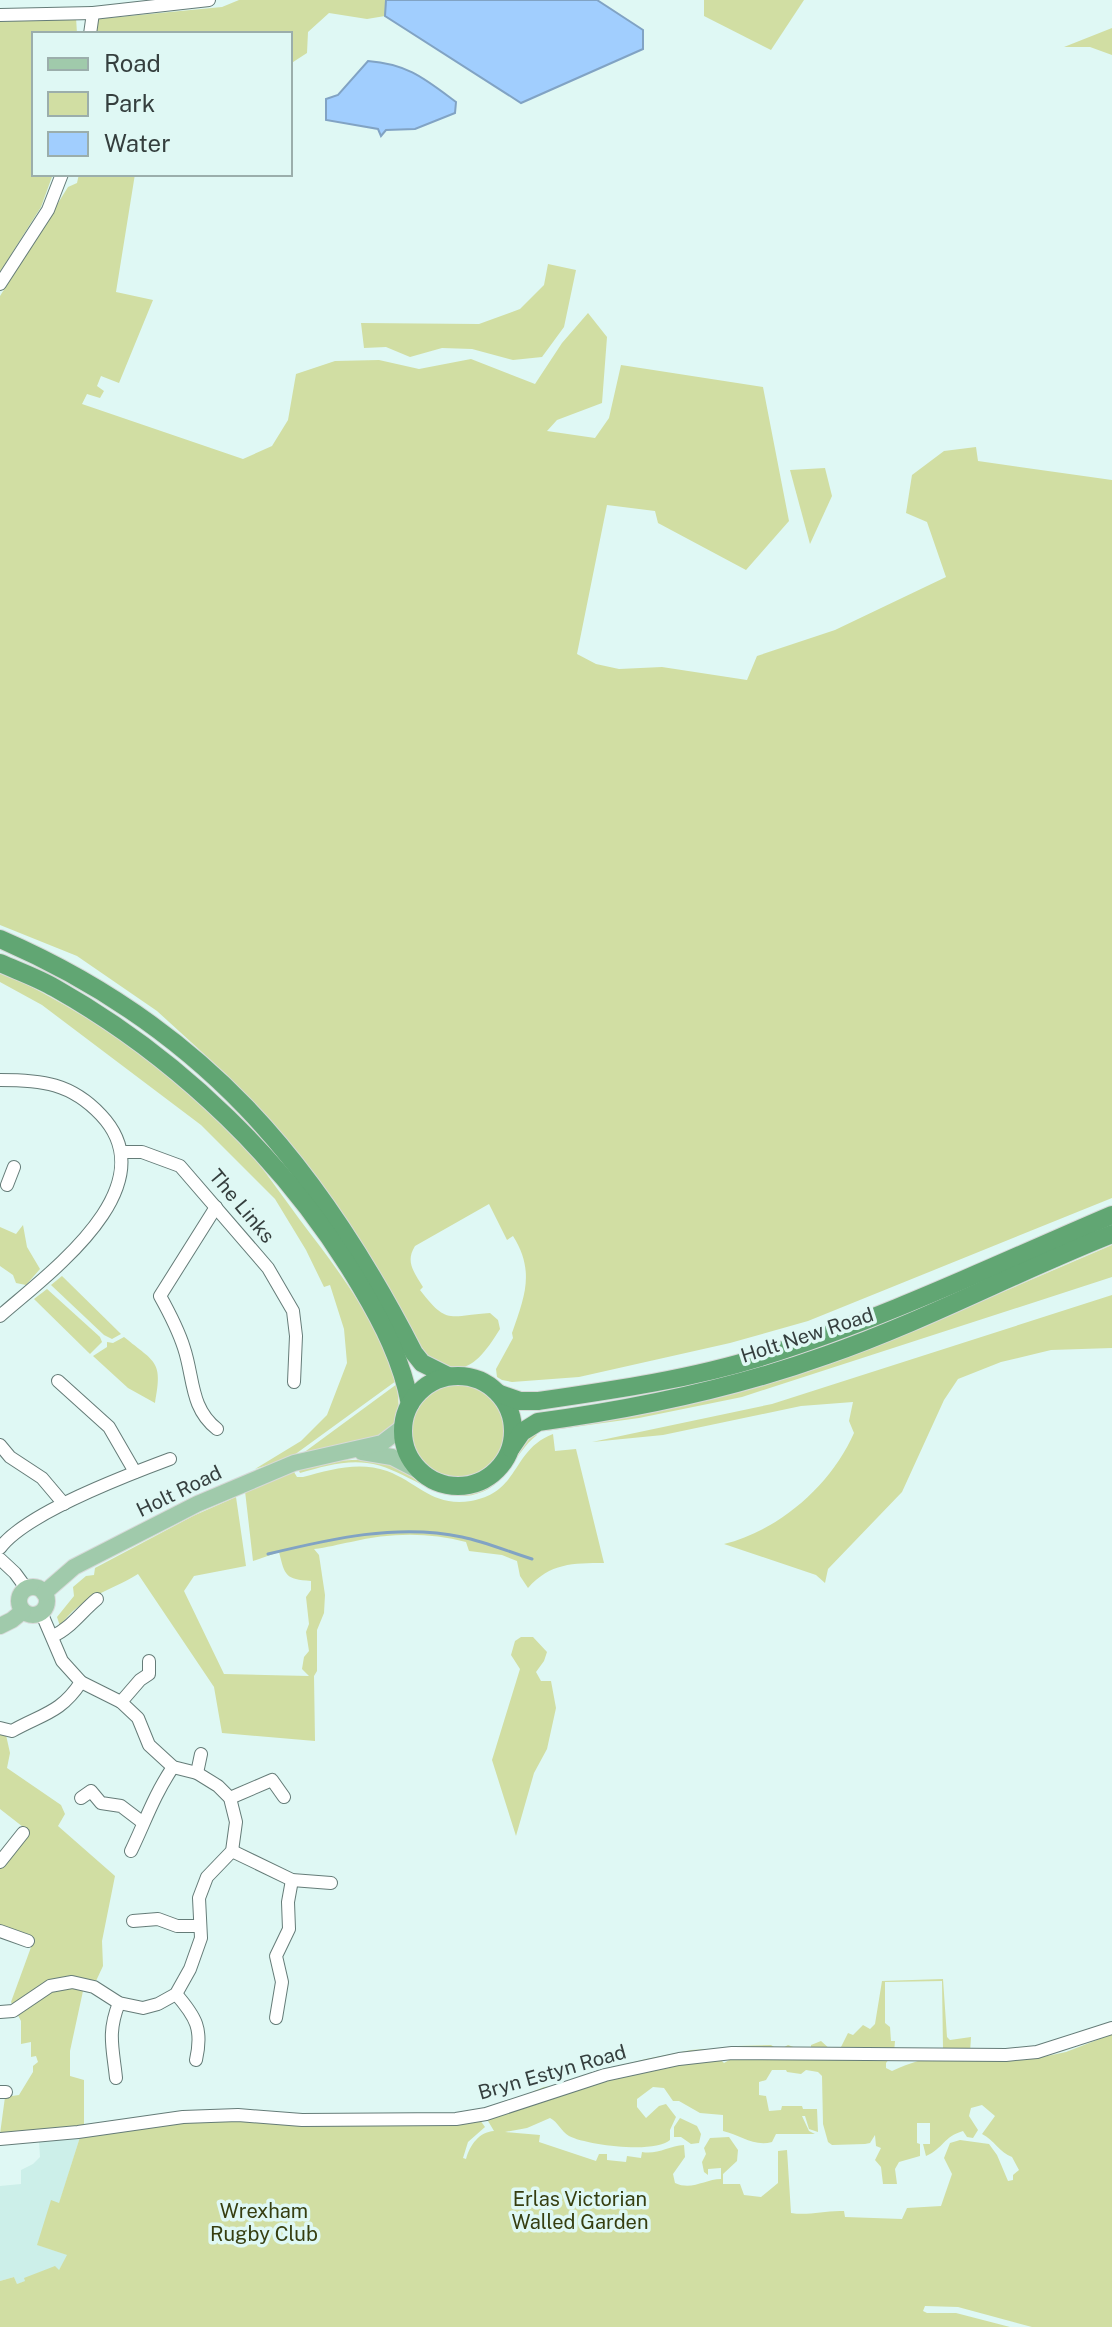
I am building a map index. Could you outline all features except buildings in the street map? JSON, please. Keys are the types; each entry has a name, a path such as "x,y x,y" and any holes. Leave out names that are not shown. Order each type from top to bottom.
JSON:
{"highway":[{"path":"0,939 49,961 144,1018 200,1061 245,1104 329,1208 363,1259 414,1353 422,1363 448,1376"},
{"path":"0,963 54,988 136,1041 215,1107 291,1185 325,1229 380,1318 396,1353 410,1404"},
{"name":"Holt New Road","path":"500,1394 520,1401 538,1401 663,1381 761,1357 869,1320 1112,1215"},
{"name":"Holt New Road","path":"511,1448 522,1432 538,1422 672,1398 773,1373 828,1355 1112,1234"},
{"path":"448,1376 478,1379 500,1394 512,1420 511,1448 504,1462 480,1481 465,1485 434,1481 421,1472 407,1452 403,1427 410,1404 426,1386 448,1376"}],"main road":[{"name":"Holt Road","path":"44,1593 74,1567 197,1504 275,1470 382,1443 403,1427"},
{"name":"Holt Road","path":"344,1452 392,1457 421,1472"},
{"path":"34,1587 44,1593 46,1606 41,1612 33,1615 23,1611 19,1598 26,1588 34,1587"},
{"path":"0,1626 23,1611"}],"street":[{"path":"0,15 93,13 209,0"},
{"path":"90,32 93,13"},
{"path":"0,284 48,210 61,176"},
{"path":"0,1080 54,1083 78,1095 115,1132 121,1152 118,1180 111,1203 94,1228 0,1316"},
{"name":"The Links","path":"121,1152 142,1152 180,1166 268,1268 302,1328 291,1376"},
{"path":"147,1305 160,1296 216,1207"},
{"path":"160,1296 176,1325 197,1406 206,1421 217,1429"},
{"path":"58,1381 109,1427 135,1472"},
{"path":"0,1445 10,1457 42,1478 64,1504"},
{"path":"0,1548 8,1537 64,1504 170,1459"},
{"path":"0,1559 26,1588"},
{"path":"53,1636 65,1631 77,1615 97,1599"},
{"path":"0,2012 13,2011 50,1986 72,1982 83,1983 119,2003 143,2008 176,1994 190,1969 201,1938 199,1898 207,1877 232,1851 236,1822 230,1798 218,1786 197,1773 173,1767 149,1745 138,1718 121,1702 81,1682 62,1661 41,1612"},
{"path":"121,1702 140,1680 152,1672"},
{"path":"8,1735 68,1701 81,1682"},
{"path":"197,1773 201,1754"},
{"path":"131,1851 142,1822 150,1813 155,1794 173,1767"},
{"path":"230,1798 274,1774 284,1797"},
{"path":"86,1790 101,1803 121,1806 142,1822"},
{"path":"0,1862 23,1833"},
{"path":"232,1851 292,1880 331,1883"},
{"path":"276,2018 282,1982 276,1956 289,1929 291,1918 288,1902 292,1880"},
{"path":"133,1921 158,1919 177,1926 200,1926"},
{"path":"0,1931 28,1941"},
{"path":"176,1994 191,2011 198,2026 200,2041 196,2060"},
{"path":"116,2078 109,2042 112,2019 119,2003"},
{"name":"Bryn Estyn Road","path":"0,2139 183,2117 238,2115 302,2120 456,2119 486,2114 605,2075 679,2059 732,2053 1006,2055 1037,2052 1112,2028"}],"shaded area":[{"path":"80,2137 59,2204 52,2201 38,2245 68,2255 59,2270 17,2284 14,2277 0,2281 0,2186 21,2184 21,2170 40,2157 39,2141"}],"green space":[{"path":"239,0 386,0 385,16 367,19 329,13 308,32 307,53 292,63 292,32 95,32 97,19 222,7"},
{"path":"704,0 804,0 771,50 704,16"},
{"path":"76,17 77,32 32,32 32,176 52,176 41,207 0,272 0,22"},
{"path":"1112,28 1112,55 1090,47 1064,47"},
{"path":"79,176 135,176 116,292 153,300 119,383 101,376 97,386 104,391 100,398 87,394 82,404 243,459 272,446 288,420 296,374 335,361 379,360 419,369 471,359 535,384 562,343 588,313 607,337 602,403 557,420 547,431 595,438 609,418 621,365 763,387 789,521 746,570 658,523 655,511 607,505 577,654 596,664 619,669 662,667 747,680 757,656 835,630 946,577 927,522 906,513 912,475 944,451 976,447 978,461 1112,480 1112,1198 808,1321 730,1343 579,1377 512,1382 497,1377 496,1369 513,1338 524,1295 526,1272 513,1236 507,1240 489,1204 415,1246 411,1262 423,1287 420,1290 436,1309 449,1316 490,1313 498,1320 500,1329 484,1352 467,1366 447,1367 422,1353 296,1152 226,1074 157,1011 77,956 0,925 0,296 68,187 77,183"},
{"path":"548,264 576,270 564,327 542,357 513,360 472,349 442,348 410,357 386,347 364,348 361,323 479,324 520,309 544,285"},
{"path":"825,468 832,496 810,544 790,470"},
{"path":"0,971 92,1021 150,1060 229,1129 266,1173 355,1296 378,1337 396,1381 290,1458 255,1469 301,1441 327,1415 347,1363 344,1329 330,1285 324,1287 275,1199 201,1125 42,1005 0,982"},
{"path":"23,1225 27,1247 40,1269 26,1285 16,1283 13,1275 0,1266 0,1227 16,1234"},
{"path":"1112,1245 1112,1277 742,1397 639,1418 545,1431 745,1389 877,1346"},
{"path":"62,1276 121,1334 112,1339 104,1335 51,1285"},
{"path":"47,1289 100,1337 102,1342 90,1354 34,1299"},
{"path":"1112,1295 1112,1348 1051,1350 1001,1362 958,1379 944,1400 902,1492 828,1569 825,1583 816,1575 724,1544 765,1528 818,1487 854,1433 849,1421 853,1402 801,1406 663,1435 592,1442 772,1404"},
{"path":"124,1337 154,1364 158,1379 155,1403 128,1388 93,1356 107,1347 107,1342 113,1343"},
{"path":"397,1384 397,1421 383,1438 295,1459"},
{"path":"458,1384 476,1388 491,1398 501,1413 505,1431 501,1449 491,1464 476,1474 458,1478 440,1474 425,1464 415,1449 411,1431 415,1413 425,1398 440,1388"},
{"path":"535,1433 537,1435 498,1481 482,1492 467,1496 438,1492 382,1466 367,1463 341,1463 300,1473 298,1469 340,1461 372,1460 396,1466 441,1489 466,1492 480,1489 497,1478"},
{"path":"553,1434 555,1451 576,1449 604,1563 563,1566 545,1574 528,1588 520,1576 517,1561 502,1555 469,1551 466,1542 451,1539 394,1535 314,1549 319,1555 325,1595 324,1613 317,1630 315,1741 222,1733 214,1687 138,1574 86,1601 60,1626 57,1617 74,1596 73,1587 86,1576 94,1575 95,1568 236,1497 246,1566 194,1576 184,1591 224,1674 309,1676 302,1669 304,1657 309,1651 306,1597 311,1590 311,1581 288,1575 279,1552 253,1561 245,1491 294,1472 297,1477 303,1477 365,1467 387,1471 446,1501 471,1501 499,1489 530,1450"},
{"path":"521,1637 533,1637 547,1652 536,1672 541,1681 551,1681 556,1708 547,1749 534,1773 516,1836 492,1760 520,1669 511,1655 515,1641"},
{"path":"0,1732 6,1735 10,1753 7,1768 61,1805 65,1814 58,1826 115,1876 102,1941 103,1966 96,1981 83,1991 70,2051 70,2076 84,2080 84,2127 0,2134 5,2097 19,2095 38,2062 36,2056 31,2057 31,2042 21,2044 21,2021 11,2002 34,1939 0,1927 0,1867 27,1830 0,1809"},
{"path":"943,1979 947,2037 950,2040 971,2037 970,2053 1033,2059 1066,2052 1102,2038 1112,2023 1112,2327 1032,2327 958,2307 925,2306 923,2311 927,2313 956,2313 1010,2327 0,2327 0,2281 14,2277 17,2284 25,2281 24,2278 55,2266 59,2270 67,2255 37,2245 51,2200 59,2203 80,2137 183,2117 480,2120 485,2127 468,2142 463,2158 466,2159 476,2140 494,2131 488,2121 490,2115 527,2099 534,2091 544,2087 691,2050 706,2049 724,2063 731,2059 738,2046 771,2045 779,2050 788,2045 807,2052 811,2045 821,2041 831,2050 840,2049 848,2033 853,2035 863,2025 870,2029 875,2024 882,1981","holes":["942,1981 943,2049 892,2071 886,2068 894,2053 895,2041 891,2041 890,2027 885,2023 885,1982","772,2070 801,2074 806,2070 822,2076 823,2124 828,2142 832,2145 865,2144 870,2143 875,2135 876,2146 881,2148 875,2160 881,2167 883,2184 897,2184 895,2169 899,2162 920,2156 917,2123 930,2123 930,2144 923,2144 926,2156 956,2133 963,2131 967,2137 973,2138 978,2130 969,2116 971,2108 982,2105 995,2116 982,2134 1012,2157 1019,2170 1013,2175 1013,2180 1008,2181 989,2144 960,2140 950,2143 944,2158 952,2174 941,2206 907,2208 902,2219 845,2217 844,2211 798,2214 791,2213 787,2150 778,2151 778,2183 761,2197 744,2195 740,2184 723,2184 723,2174 737,2161 738,2150 729,2137 710,2138 704,2148 704,2172 708,2175 708,2169 721,2168 721,2179 687,2186 675,2183 673,2174 685,2157 684,2145 642,2152 641,2158 627,2156 626,2162 607,2160 607,2154 599,2154 596,2161 539,2142 540,2135 505,2132 527,2128 550,2118 569,2136 590,2142 620,2147 662,2144 670,2140 670,2130 676,2117 666,2104 646,2118 637,2107 637,2099 653,2087 664,2088 673,2101 679,2101 700,2113 723,2115 723,2131 753,2142 772,2142 776,2134 815,2134 809,2131 802,2116 805,2116 809,2129 818,2132 817,2109 782,2106 781,2110 769,2111 766,2096 759,2095 759,2082 766,2080"]},
{"path":"680,2118 697,2126 701,2134 699,2143 691,2144 681,2137 674,2137 674,2127"}],"water":[{"path":"386,0 597,0 643,30 643,49 521,103 385,16"},
{"path":"368,61 394,65 425,80 456,102 455,113 415,129 386,130 381,136 378,129 326,120 326,99 338,95"}],"waterway":[{"path":"268,1554 340,1538 413,1532 462,1537 532,1559"}],"park label":[{"name":"Erlas Victorian Walled Garden","path":"580,2210"},
{"name":"Wrexham Rugby Club","path":"264,2222"}]}
